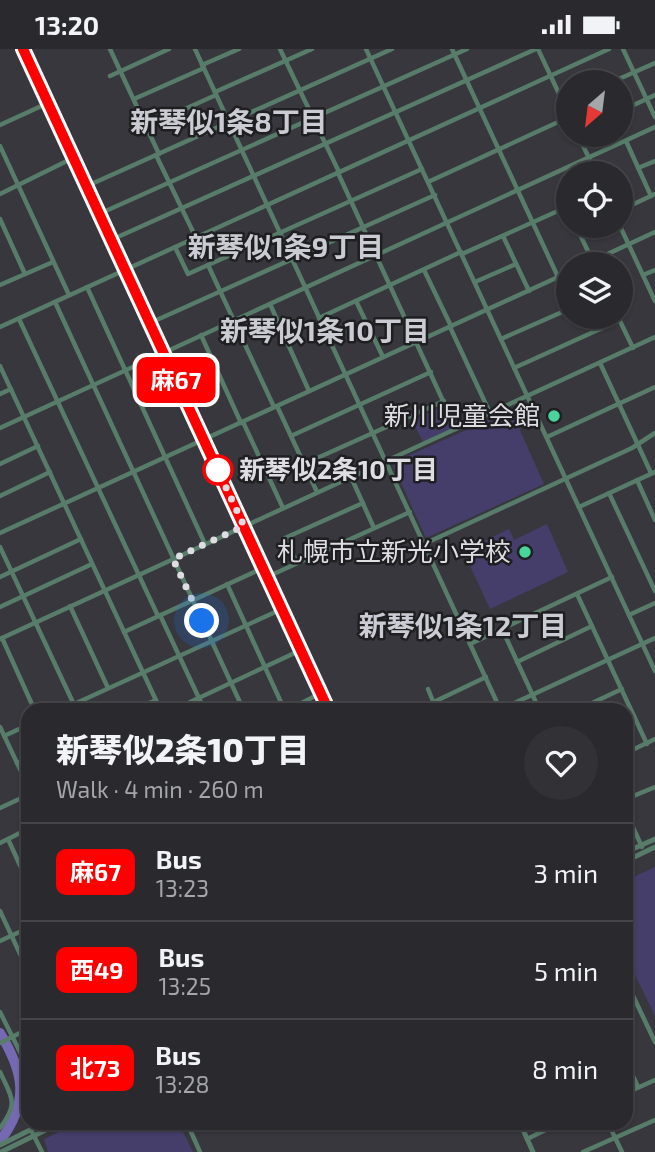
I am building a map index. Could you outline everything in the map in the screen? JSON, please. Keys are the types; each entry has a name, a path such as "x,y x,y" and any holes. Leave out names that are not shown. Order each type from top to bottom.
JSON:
{"street":[{"path":"23,49 325,703"},
{"path":"110,49 196,237"},
{"path":"145,49 149,58"},
{"path":"110,76 169,49"},
{"path":"195,49 497,703"},
{"path":"134,99 239,49"},
{"path":"280,49 456,429"},
{"path":"147,126 312,49"},
{"path":"366,49 655,670"},
{"path":"86,187 392,49"},
{"path":"99,214 384,86 453,52 467,49"},
{"path":"111,240 537,49 556,86"},
{"path":"0,327 608,49"},
{"path":"624,49 633,70"},
{"path":"453,52 556,273"},
{"path":"655,62 634,72 655,117"},
{"path":"634,105 655,95"},
{"path":"0,125 48,103"},
{"path":"428,182 556,122"},
{"path":"634,137 655,127"},
{"path":"0,146 69,295"},
{"path":"584,147 590,161"},
{"path":"0,428 613,147"},
{"path":"629,147 653,195 633,204"},
{"path":"0,194 73,158"},
{"path":"638,168 655,160"},
{"path":"176,247 188,274 422,169"},
{"path":"150,323 435,195"},
{"path":"319,318 556,213"},
{"path":"0,219 25,274"},
{"path":"614,252 655,232"},
{"path":"503,236 529,291"},
{"path":"626,238 655,301"},
{"path":"0,285 54,262"},
{"path":"475,282 516,264"},
{"path":"208,265 317,492"},
{"path":"424,270 490,413"},
{"path":"643,275 655,270"},
{"path":"0,533 556,278"},
{"path":"87,287 205,544"},
{"path":"356,301 383,357"},
{"path":"55,302 240,703"},
{"path":"270,304 309,391"},
{"path":"501,339 556,315"},
{"path":"19,319 201,703"},
{"path":"514,367 595,329"},
{"path":"624,329 633,348"},
{"path":"201,335 283,508"},
{"path":"32,703 1,639 655,337"},
{"path":"579,507 653,473 600,363"},
{"path":"0,366 157,703"},
{"path":"292,436 431,372"},
{"path":"547,437 655,387"},
{"path":"0,394 11,389"},
{"path":"304,464 444,401"},
{"path":"424,544 638,444 655,433"},
{"path":"0,464 38,446"},
{"path":"0,496 50,472"},
{"path":"351,477 374,528"},
{"path":"637,480 655,520"},
{"path":"609,493 655,591"},
{"path":"297,563 285,538 363,503"},
{"path":"267,577 410,512"},
{"path":"0,577 81,539"},
{"path":"0,547 74,703"},
{"path":"0,607 92,564"},
{"path":"124,632 263,568"},
{"path":"470,644 612,577"},
{"path":"228,584 281,703"},
{"path":"577,594 628,703"},
{"path":"629,615 655,603"},
{"path":"70,606 108,688"},
{"path":"76,703 282,609"},
{"path":"517,662 592,626"},
{"path":"502,629 537,703"},
{"path":"514,703 655,638"},
{"path":"188,703 301,650"},
{"path":"428,689 433,702 486,677"},
{"path":"592,703 622,689"},
{"path":"301,703 321,693"},
{"path":"149,703 156,700"},
{"path":"634,716 647,744"},
{"path":"0,727 21,771"},
{"path":"4,736 21,728"},
{"path":"633,750 655,739"},
{"path":"17,763 21,761"},
{"path":"633,796 655,787"},
{"path":"0,808 21,798"},
{"path":"633,827 645,852"},
{"path":"0,843 21,832"},
{"path":"8,839 21,868"},
{"path":"633,849 655,839"},
{"path":"633,857 655,847"},
{"path":"0,911 21,957"},
{"path":"0,941 21,931"},
{"path":"633,996 655,1042"},
{"path":"0,1012 5,1040 21,1059"},
{"path":"5,1040 21,1032"},
{"path":"0,1072 13,1099 14,1108 0,1128"},
{"path":"633,1076 638,1087"},
{"path":"633,1090 655,1080"},
{"path":"633,1129 655,1120"},
{"path":"1,1152 36,1130"},
{"path":"2,1144 40,1130"},
{"path":"190,1130 200,1152"},
{"path":"523,1130 533,1152"},
{"path":"527,1139 546,1130"},
{"path":"612,1130 622,1152"},
{"path":"583,1152 631,1130"},
{"path":"32,1133 42,1152"}],"shaded area":[{"path":"443,406 453,428 423,442 412,420"},
{"path":"511,410 544,484 426,538 392,463"},
{"path":"547,524 568,572 490,609 463,551 509,529 514,540"},
{"path":"655,867 655,1016 633,970 633,877"},
{"path":"63,1130 182,1130 193,1152 48,1152 44,1139"}],"waterway":[{"path":"0,1033 15,1062 20,1088 16,1113 0,1141"}],"bus line":[{"name":"麻67","path":"23,49 325,703"}],"place":[{"name":"新川児童会館","path":"554,416"},
{"name":"新琴似2条10丁目","path":"218,470"},
{"name":"札幌市立新光小学校","path":"525,552"}],"district":[{"name":"新琴似1条8丁目","path":"229,122"},
{"name":"新琴似1条9丁目","path":"286,247"},
{"name":"新琴似1条10丁目","path":"325,331"},
{"name":"新琴似1条12丁目","path":"463,626"}],"route":[{"path":"202,621 173,559 244,526 216,466 218,470"}]}
